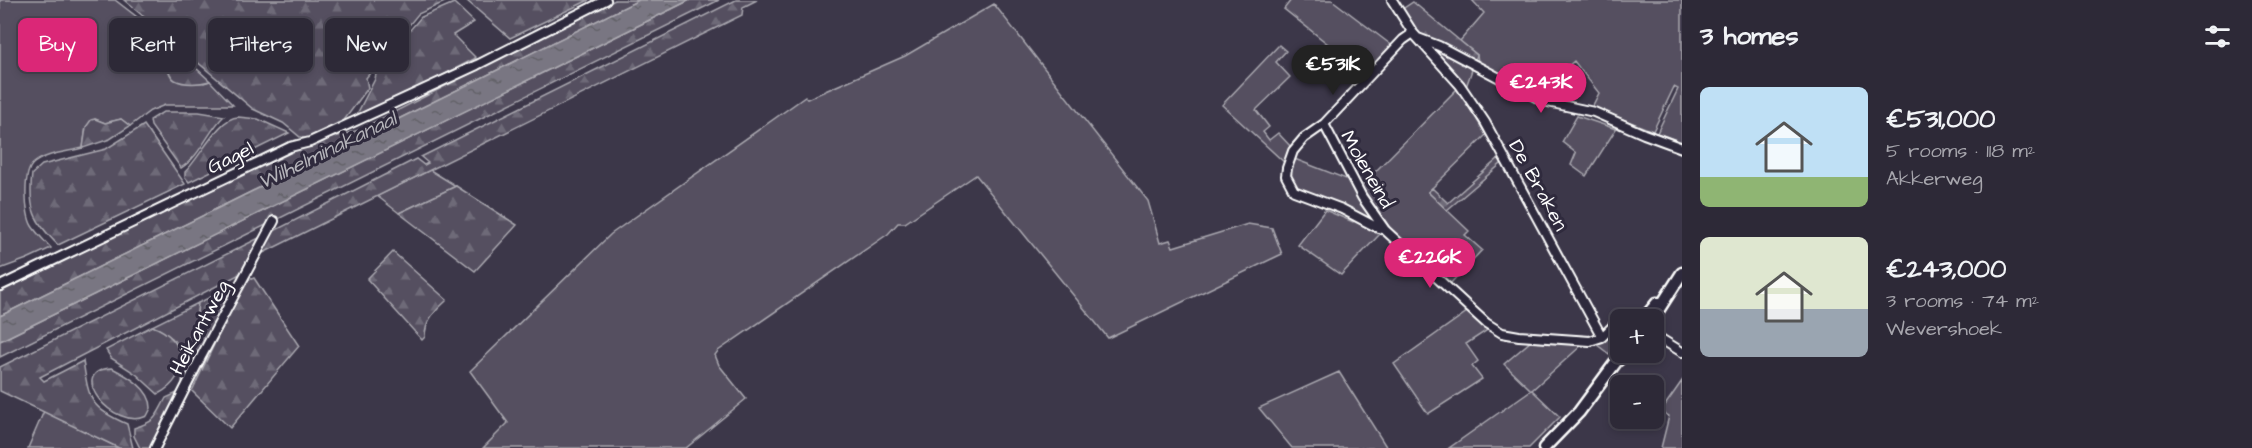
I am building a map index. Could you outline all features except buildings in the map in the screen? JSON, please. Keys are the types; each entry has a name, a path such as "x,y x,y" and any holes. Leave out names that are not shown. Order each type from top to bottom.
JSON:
{"main road":[{"path":"1653,309 1682,273"},
{"path":"1658,309 1668,292"},
{"path":"1544,448 1579,412 1614,363"}],"street":[{"name":"Gagel","path":"0,286 290,147 310,142 477,65 606,0"},
{"name":"De Braken","path":"1392,0 1415,36 1460,85 1485,122 1602,337"},
{"path":"1324,124 1403,40 1415,36 1439,46 1543,101 1594,112 1682,148"},
{"name":"Moleneind","path":"1385,230 1342,209 1294,190 1286,177 1288,161 1293,151 1305,138 1324,124 1362,197 1385,230 1472,312 1502,333 1590,341 1602,337"},
{"name":"Heikantweg","path":"155,448 274,221"},
{"path":"1602,337 1610,329"},
{"path":"1664,341 1682,352"}],"green space":[{"path":"0,0 115,0 138,18 109,18 109,72 174,72 204,83 210,81 233,105 165,105 150,111 130,126 121,119 105,123 95,119 86,127 83,148 51,155 34,163 30,168 26,184 26,204 30,221 36,232 51,248 0,269"},
{"path":"124,0 449,0 418,14 409,25 409,18 325,18 325,72 371,72 366,78 368,88 339,127 326,135 306,139 283,123 253,109 209,72 313,72 313,18 208,18 208,71 196,61 196,18 145,18"},
{"path":"466,0 589,0 510,38"},
{"path":"615,0 639,0 0,316 0,292 289,150 359,130"},
{"path":"690,0 719,0 0,357 0,341"},
{"path":"736,0 757,0 743,7 742,15 257,256 268,234 416,159 424,165 428,163 421,157"},
{"path":"1291,0 1332,0 1394,47 1367,75 1284,9"},
{"path":"1472,0 1682,0 1682,142 1657,133 1678,89 1674,87 1653,131 1592,107 1599,93 1574,61 1536,93 1478,62 1477,55 1460,41 1484,13"},
{"path":"1413,2 1477,55 1475,60 1420,34 1401,10"},
{"path":"454,3 474,22 453,35 476,58 355,118 376,72 409,72 409,31 421,17"},
{"path":"994,4 1148,201 1160,243 1170,240 1173,247 1248,224 1272,228 1282,254 1108,338 976,175 905,223 898,223 888,234 718,351 715,355 719,365 746,399 686,448 483,448 508,423 470,371 611,234 805,97 807,99 905,56"},
{"path":"1426,44 1473,67 1466,87"},
{"path":"1279,45 1286,51 1276,62 1290,77 1256,110 1269,127 1263,132 1269,140 1278,133 1293,149 1285,163 1222,105"},
{"path":"1337,50 1367,75 1361,82 1336,58"},
{"path":"196,68 210,81 183,83 175,80 169,73 196,72"},
{"path":"1458,88 1486,135 1428,192 1469,231 1465,235 1482,250 1448,286 1395,235 1361,186"},
{"path":"163,112 199,112 224,116 199,151 181,168 151,126 150,120"},
{"path":"1577,116 1616,129 1586,176 1571,165 1576,153 1562,142"},
{"path":"238,117 258,119 289,133 189,182 185,177 185,172 217,131 231,119"},
{"path":"95,119 105,123 121,119 130,126 110,139 83,148 86,127 91,120"},
{"path":"144,125 185,184 58,245 43,229 34,214 31,196 32,174 42,165 106,149"},
{"path":"1292,158 1349,180 1377,223 1297,189 1289,178"},
{"path":"1499,158 1502,163 1447,210 1428,192 1432,188 1448,203"},
{"path":"430,170 456,186 399,213 377,196"},
{"path":"456,186 517,225 475,271 399,213"},
{"path":"1325,210 1353,222 1356,220 1381,233 1341,275 1298,245"},
{"path":"259,238 240,274 40,377 44,381 83,361 87,385 93,401 105,413 127,424 133,448 119,448 0,391 0,367"},
{"path":"393,252 447,300 429,320 425,337 422,340 367,279"},
{"path":"254,278 299,346 230,428 192,391 244,282"},
{"path":"234,286 184,386 182,381 187,360 185,347 196,323 198,303"},
{"path":"198,303 196,323 185,347 180,349 172,338 152,326"},
{"path":"1467,312 1489,329 1466,344 1478,361 1472,366 1482,379 1428,414 1394,364"},
{"path":"152,326 172,339 181,358 176,378 169,387 158,394 136,374 111,358 106,350"},
{"path":"1610,334 1609,354 1596,344"},
{"path":"1531,341 1583,344 1532,390 1560,417 1529,448 1449,448 1531,390 1504,364"},
{"path":"112,368 143,389 150,401 151,408 147,416 134,419 120,416 99,399 93,388 92,379 98,371"},
{"path":"1339,372 1387,448 1292,448 1259,408"},
{"path":"1682,381 1682,448 1661,448 1669,416 1664,413 1664,407"},
{"path":"179,392 150,448 140,448 134,436 134,428 151,421 166,398"},
{"path":"44,411 119,448 28,448"}],"water":[{"path":"639,0 690,0 0,341 0,316"}],"water label":[{"name":"Wilhelminakanaal","path":"327,150"}]}
